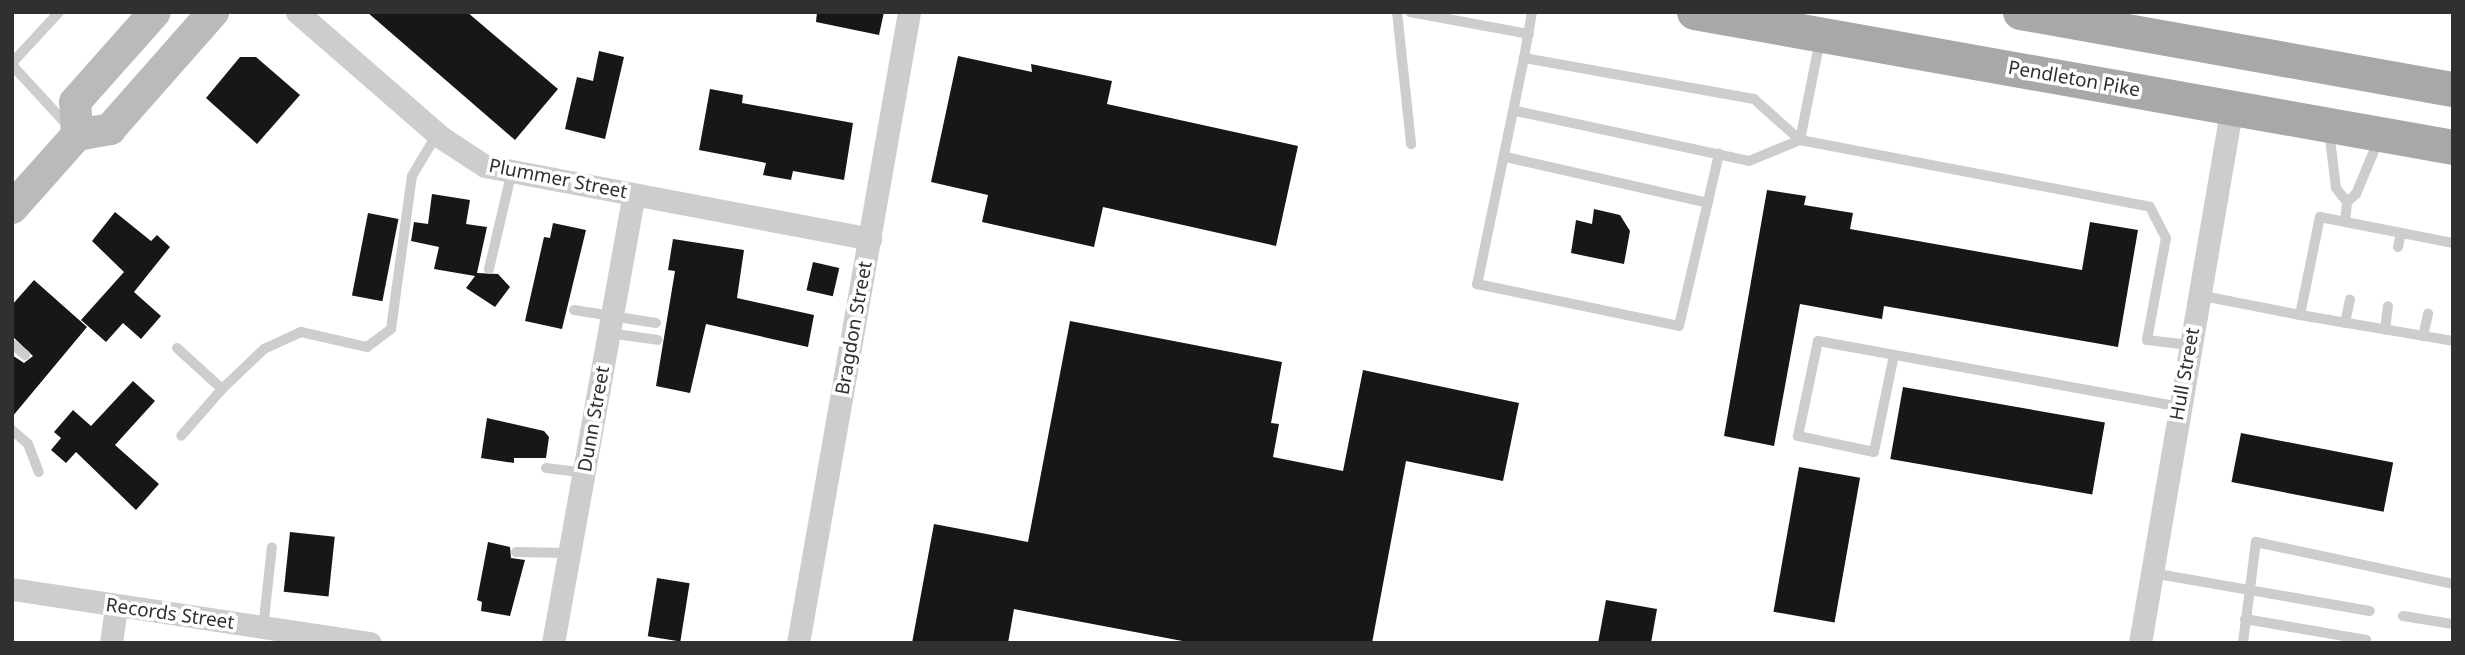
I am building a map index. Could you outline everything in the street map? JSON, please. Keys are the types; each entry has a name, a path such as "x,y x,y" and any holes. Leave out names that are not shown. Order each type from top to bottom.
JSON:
{"main road":[{"path":"77,135 75,102 155,12"},
{"path":"12,208 77,135 110,129 213,12"},
{"name":"Pendleton Pike","path":"1694,12 2453,147"},
{"path":"2020,12 2453,89"}],"street":[{"name":"Plummer Street","path":"298,12 436,134 475,161 512,171 870,239"},
{"name":"Bragdon Street","path":"799,643 909,12"},
{"name":"Hull Street","path":"2140,643 2232,106"},
{"name":"Dunn Street","path":"553,643 634,195"},
{"name":"Records Street","path":"12,589 116,607 370,643"},
{"path":"111,643 116,607"}],"lane":[{"path":"59,12 12,64 77,135"},
{"path":"1397,12 1410,144"},
{"path":"1410,12 1529,34"},
{"path":"1532,12 1516,111 1477,284 1679,326 1719,154"},
{"path":"1800,140 1821,34"},
{"path":"1524,58 1754,99 1800,140 2150,207 2166,239 2147,340 2190,345"},
{"path":"1516,111 1749,161 1800,140"},
{"path":"2329,124 2336,188 2347,202"},
{"path":"181,436 222,389 264,349 301,332 367,347 391,329 412,176 436,134"},
{"path":"2345,222 2347,202 2383,134"},
{"path":"1506,157 1708,203"},
{"path":"489,269 512,171"},
{"path":"2300,315 2320,217 2401,233 2446,246"},
{"path":"2362,240 2365,226"},
{"path":"2398,247 2401,233"},
{"path":"2199,295 2453,341"},
{"path":"2345,323 2350,300"},
{"path":"2385,330 2388,306"},
{"path":"574,310 658,340"},
{"path":"2423,336 2428,314"},
{"path":"611,324 656,323"},
{"path":"1894,355 1874,452 1798,436 1818,341 2180,407"},
{"path":"12,344 25,355"},
{"path":"177,348 222,389"},
{"path":"12,430 27,444 39,472"},
{"path":"546,467 584,473"},
{"path":"2245,643 2245,619 2256,542 2453,584"},
{"path":"263,628 272,547"},
{"path":"516,552 569,553"},
{"path":"2152,573 2370,611"},
{"path":"2403,617 2453,624"},
{"path":"2245,619 2366,639"}],"building":[{"path":"367,12 467,12 558,89 515,140"},
{"path":"817,12 884,12 879,35 816,22"},
{"path":"599,51 624,57 605,139 565,129 577,77 593,81"},
{"path":"958,56 1032,72 1031,64 1112,81 1107,104 1298,146 1276,246 1103,207 1094,247 982,222 988,195 931,182"},
{"path":"240,57 256,57 300,95 257,144 206,98"},
{"path":"710,89 743,95 742,103 853,123 844,180 793,171 791,180 763,175 766,163 699,150"},
{"path":"1767,190 1806,196 1804,205 1853,213 1850,229 2082,270 2090,222 2138,230 2118,347 1884,306 1882,319 1800,304 1774,446 1724,436"},
{"path":"432,194 470,200 466,224 487,227 477,273 498,274 510,287 495,307 466,288 475,276 434,269 439,247 411,241 414,222 428,224"},
{"path":"1594,209 1620,215 1630,231 1624,264 1571,253 1576,220 1592,224"},
{"path":"115,212 151,241 157,235 170,247 134,292 161,316 141,339 123,323 106,342 81,320 124,272 92,241"},
{"path":"368,213 398,219 382,301 352,295"},
{"path":"553,223 586,230 562,329 525,321 544,237 550,238"},
{"path":"673,239 744,250 737,298 814,315 808,347 706,324 690,393 656,386 675,271 668,270"},
{"path":"813,262 839,268 833,296 806,290"},
{"path":"34,280 87,327 12,417 12,355 24,363 33,356 12,336 12,305"},
{"path":"1070,321 1282,362 1271,423 1279,424 1273,457 1343,471 1363,370 1519,403 1503,481 1406,461 1372,643 1193,643 1014,609 1008,643 912,643 934,524 1028,542"},
{"path":"133,381 155,401 115,445 159,484 136,510 76,452 66,463 51,450 61,438 54,432 73,410 91,426"},
{"path":"1903,387 2105,423 2092,494 1890,459"},
{"path":"487,418 544,431 549,437 546,458 514,458 514,463 481,458"},
{"path":"2241,433 2393,463 2384,512 2231,482"},
{"path":"1799,467 1860,478 1835,623 1773,612"},
{"path":"290,532 335,537 328,596 284,592"},
{"path":"488,542 510,547 511,558 525,560 510,616 481,611 482,602 477,600"},
{"path":"657,578 690,583 680,641 648,636"},
{"path":"1606,600 1657,609 1651,643 1598,643"}]}
